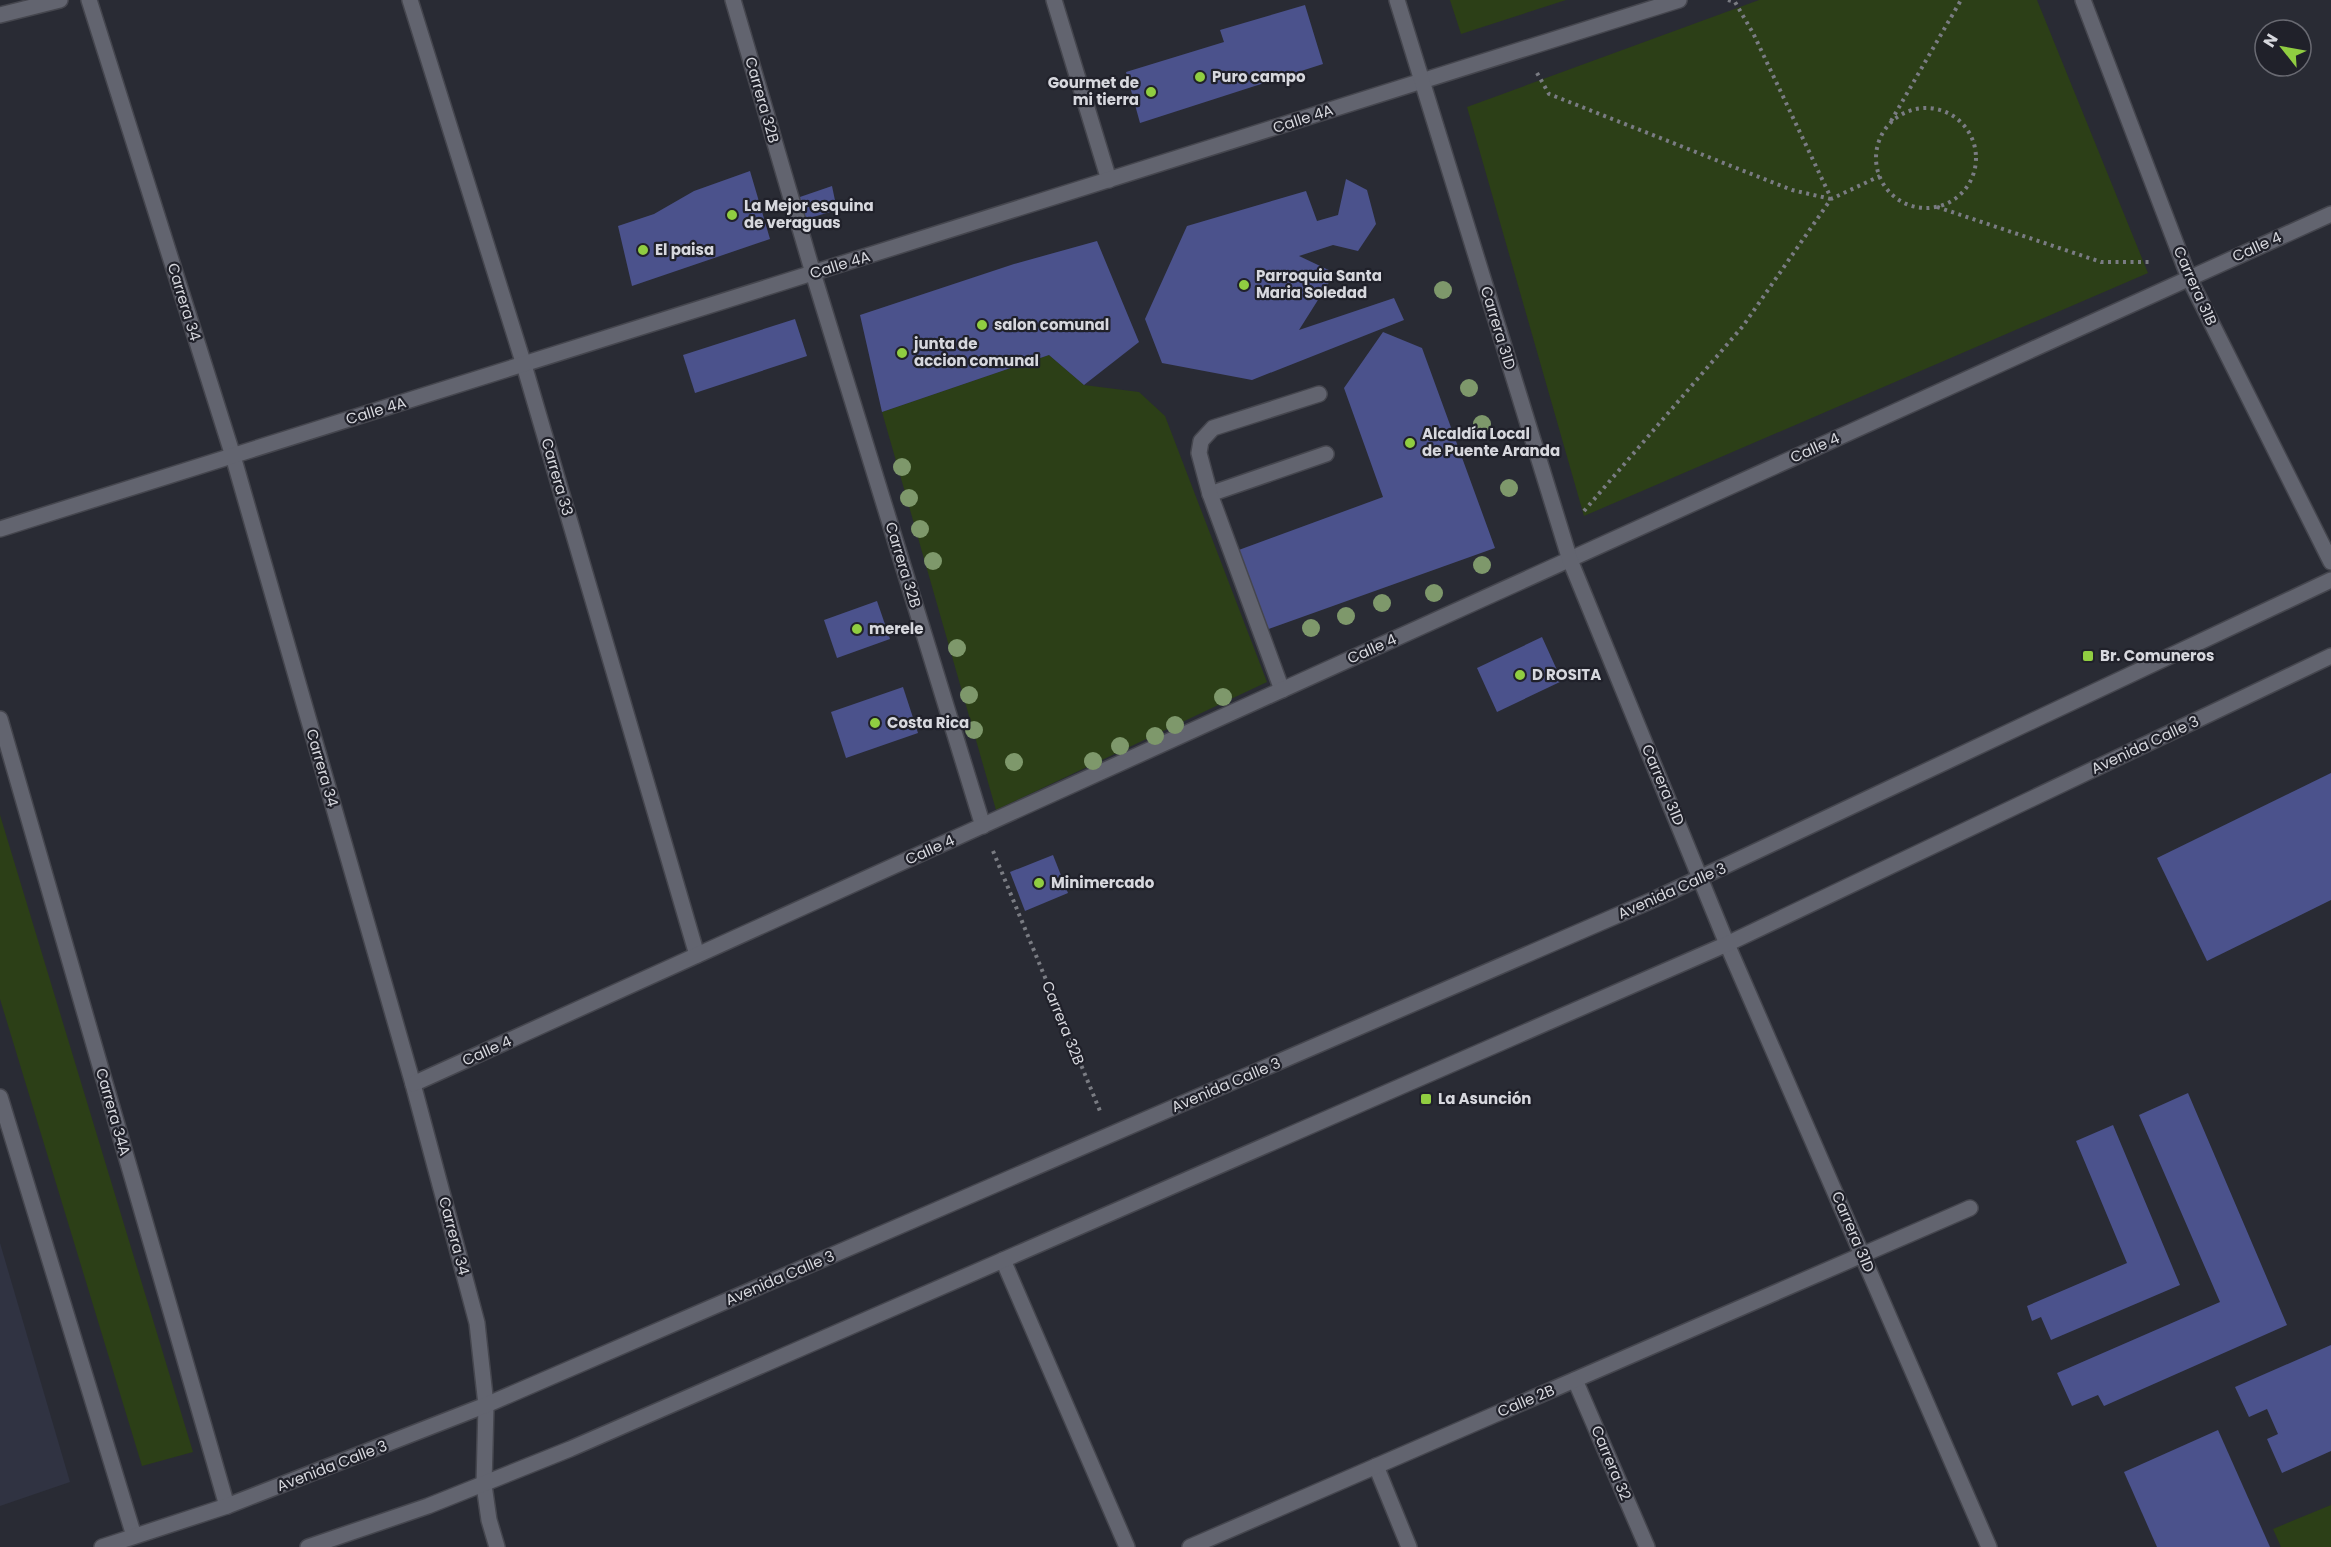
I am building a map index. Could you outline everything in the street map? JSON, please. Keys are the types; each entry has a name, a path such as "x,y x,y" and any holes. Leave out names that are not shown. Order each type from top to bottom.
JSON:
{"street":[{"path":"0,15 60,0"},
{"name":"Carrera 34","path":"89,0 232,456 413,1084 477,1323 486,1405 484,1485 489,1520 497,1547"},
{"name":"Carrera 33","path":"410,0 524,365 697,956"},
{"name":"Carrera 32B","path":"733,0 813,273 983,826"},
{"path":"1054,0 1109,180"},
{"name":"Carrera 31D","path":"1397,0 1570,560 1727,944 1989,1547"},
{"name":"Calle 4A","path":"0,529 1680,0"},
{"name":"Carrera 31B","path":"2083,0 2188,279 2331,562"},
{"name":"Calle 4","path":"413,1084 2331,214"},
{"path":"1282,690 1210,494 1199,453 1201,441 1213,428 1319,394"},
{"path":"1210,494 1326,454"},
{"name":"Avenida Calle 3","path":"102,1547 227,1506 486,1405 1702,879 2331,580"},
{"name":"Avenida Calle 3","path":"308,1547 484,1485 1727,944 2331,656"},
{"name":"Carrera 34A","path":"0,719 227,1506"},
{"path":"0,1097 134,1536"},
{"name":"Calle 2B","path":"1190,1547 1970,1208"},
{"path":"1003,1260 1127,1547"},
{"name":"Carrera 32","path":"1575,1380 1647,1547"},
{"path":"1376,1466 1409,1547"}],"path":[{"path":"1728,0 1737,1 1831,199"},
{"path":"1889,124 1917,109 1934,109 1950,115 1963,125 1972,140 1976,157 1973,174 1965,189 1953,200 1937,207 1921,208 1906,204 1892,196 1880,176 1876,153 1880,138 1961,0"},
{"path":"1524,50 1549,94 1792,190 1831,199"},
{"path":"1562,536 1743,326 1831,199 1880,176"},
{"path":"1937,207 2101,262 2183,263"},
{"name":"Carrera 32B","path":"983,826 1103,1119"}],"shaded area":[{"path":"0,1243 70,1482 0,1506"}],"green space":[{"path":"1450,0 1566,0 1461,34"},
{"path":"1759,0 2037,0 2148,273 1584,516 1467,107"},
{"path":"1049,355 1084,385 1139,392 1165,416 1267,682 996,810 882,412"},
{"path":"0,815 193,1452 142,1466 0,999"},
{"path":"2331,1505 2331,1547 2281,1547 2273,1529"}],"building":[{"path":"1305,5 1323,64 1140,123 1126,72 1224,42 1220,30"},
{"path":"750,171 770,239 632,286 618,226 654,214 694,191"},
{"name":"Parroquia Santa Maria Soledad","path":"1346,179 1367,190 1376,224 1358,251 1333,245 1299,256 1335,273 1299,330 1394,298 1404,320 1252,380 1162,363 1145,319 1187,226 1306,191 1317,221 1338,215"},
{"path":"832,186 837,210 803,220 797,198"},
{"path":"1097,241 1139,342 1084,385 1049,355 882,412 860,315 1014,264"},
{"path":"795,319 807,356 695,393 683,355"},
{"name":"Alcaldía Local de Puente Aranda","path":"1383,332 1422,348 1495,548 1266,630 1236,551 1383,497 1344,388"},
{"name":"merele","path":"877,601 890,639 837,658 824,620"},
{"name":"D ROSITA","path":"1542,637 1562,681 1497,712 1477,668"},
{"name":"Costa Rica","path":"903,687 918,733 846,758 831,712"},
{"path":"2331,773 2331,900 2207,961 2157,858"},
{"name":"Minimercado","path":"1053,855 1068,893 1025,911 1010,872"},
{"path":"2188,1093 2287,1325 2104,1406 2098,1395 2072,1406 2057,1373 2220,1302 2139,1115"},
{"path":"2113,1125 2180,1285 2051,1340 2041,1317 2032,1321 2027,1306 2127,1263 2076,1141"},
{"path":"2331,1345 2331,1451 2282,1473 2267,1439 2278,1434 2267,1409 2249,1417 2235,1387"},
{"path":"2218,1430 2270,1547 2157,1547 2124,1472"}],"place":[{"name":"Puro campo","path":"1200,77"},
{"name":"Gourmet de mi tierra","path":"1151,92"},
{"name":"La Mejor esquina de veraguas","path":"732,215"},
{"name":"El paisa","path":"643,250"},
{"name":"Parroquia Santa Maria Soledad","path":"1244,285"},
{"name":"salon comunal","path":"982,325"},
{"name":"junta de accion comunal","path":"902,353"},
{"name":"Alcaldía Local de Puente Aranda","path":"1410,443"},
{"name":"merele","path":"857,629"},
{"name":"Br. Comuneros","path":"2088,656"},
{"name":"D ROSITA","path":"1520,675"},
{"name":"Costa Rica","path":"875,723"},
{"name":"Minimercado","path":"1039,883"},
{"name":"La Asunción","path":"1426,1099"}]}
